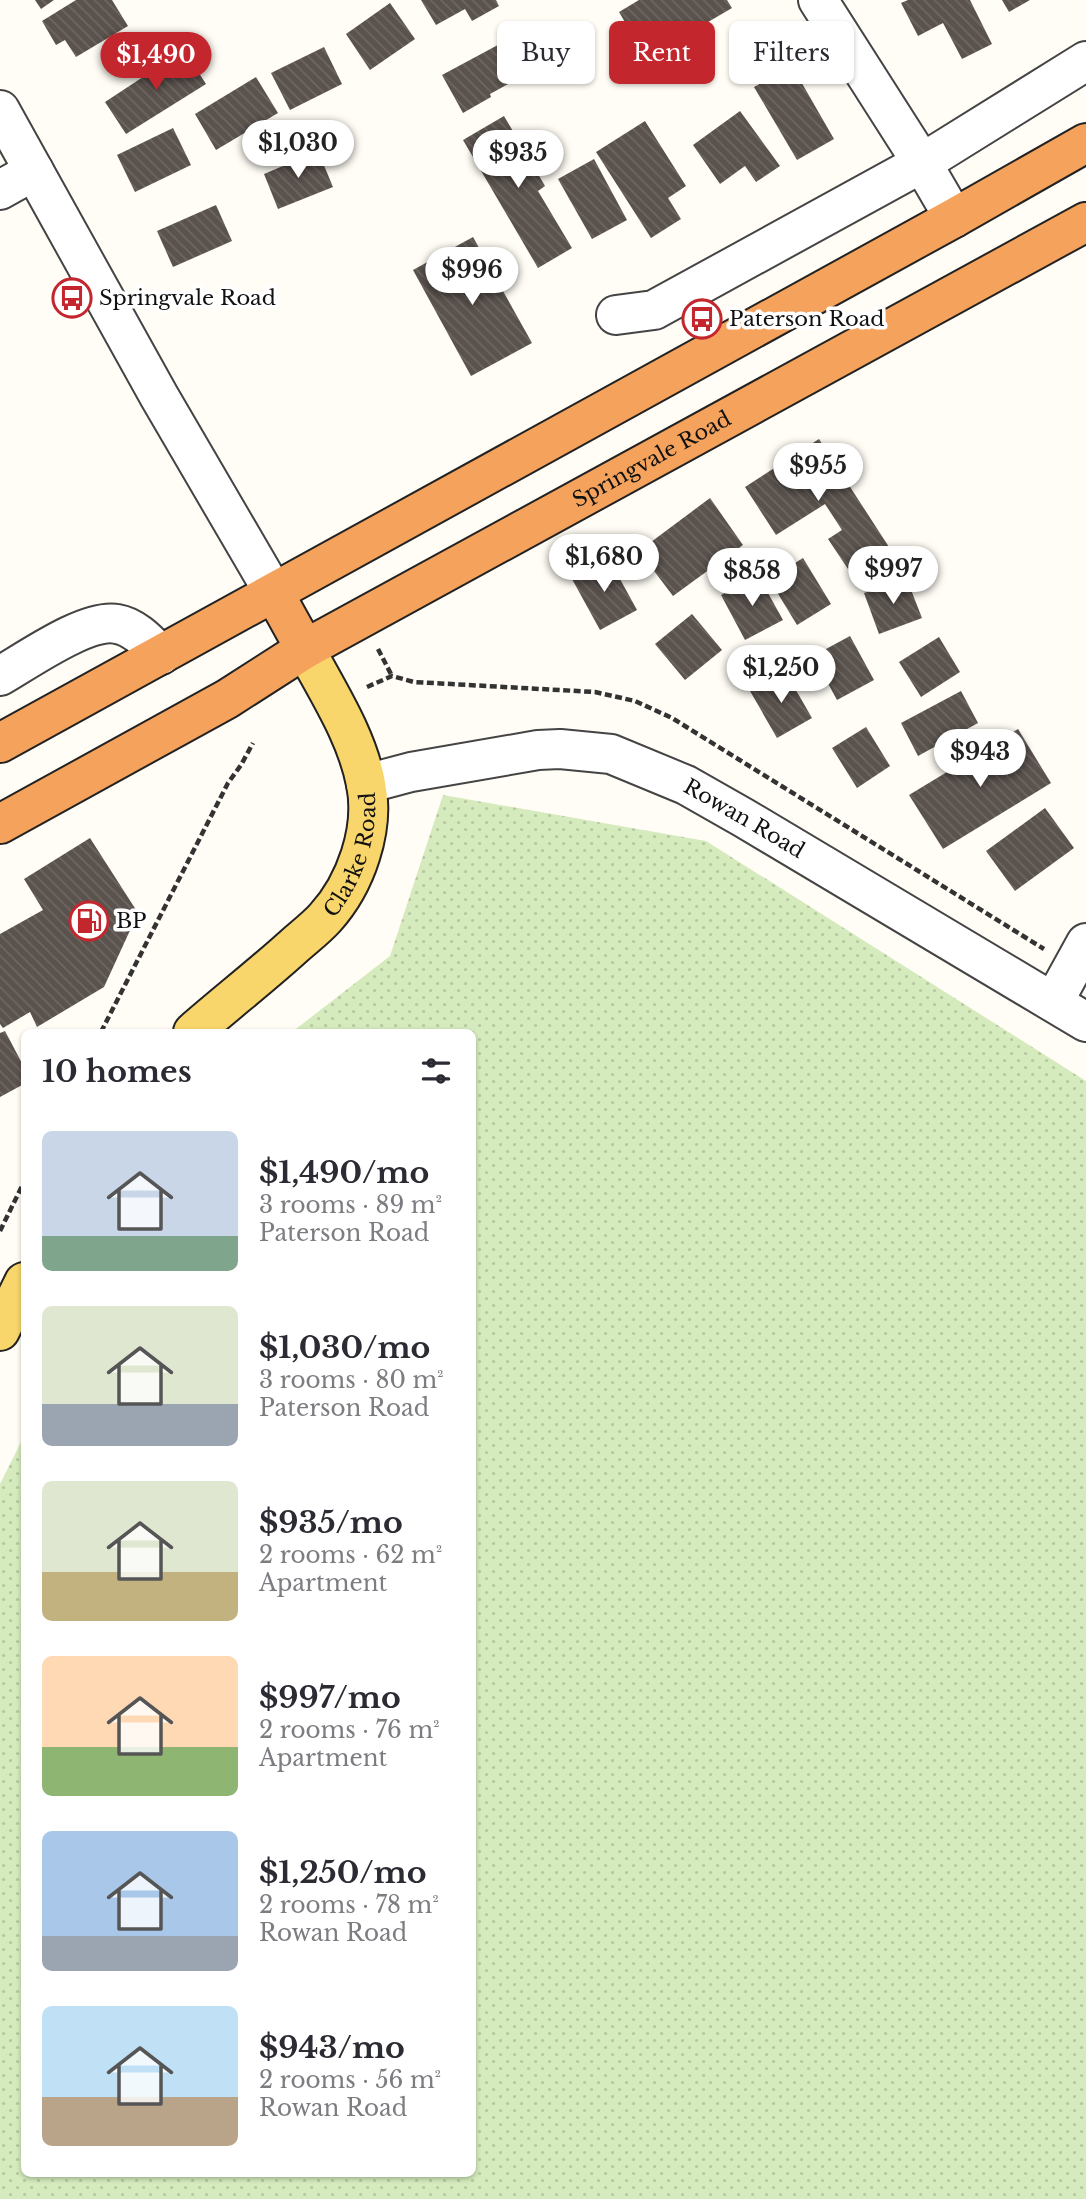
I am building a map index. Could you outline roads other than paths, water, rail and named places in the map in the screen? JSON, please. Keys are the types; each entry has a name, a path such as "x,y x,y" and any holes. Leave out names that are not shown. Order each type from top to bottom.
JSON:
{"highway":[{"path":"0,743 1086,143"},
{"name":"Springvale Road","path":"0,824 227,699 305,649 1086,222"},
{"name":"Clarke Road","path":"274,593 305,649"}],"main road":[{"name":"Clarke Road","path":"196,1029 326,917 355,870 365,839 369,805 359,760 342,719 305,649"},
{"path":"0,1331 21,1288"}],"street":[{"path":"818,0 954,218"},
{"path":"616,316 654,310 922,163 1086,61"},
{"path":"0,110 159,396 274,593"},
{"path":"0,190 34,171"},
{"path":"0,676 78,632 101,623 119,624 133,631 147,640 161,655"},
{"name":"Rowan Road","path":"366,783 411,772 551,748 611,754 686,785 805,853 1086,1022"},
{"path":"1054,1001 1086,943"}],"place":[{"name":"Springvale Road","path":"72,298"},
{"name":"Paterson Road","path":"702,319"},
{"name":"BP","path":"89,921"}]}
